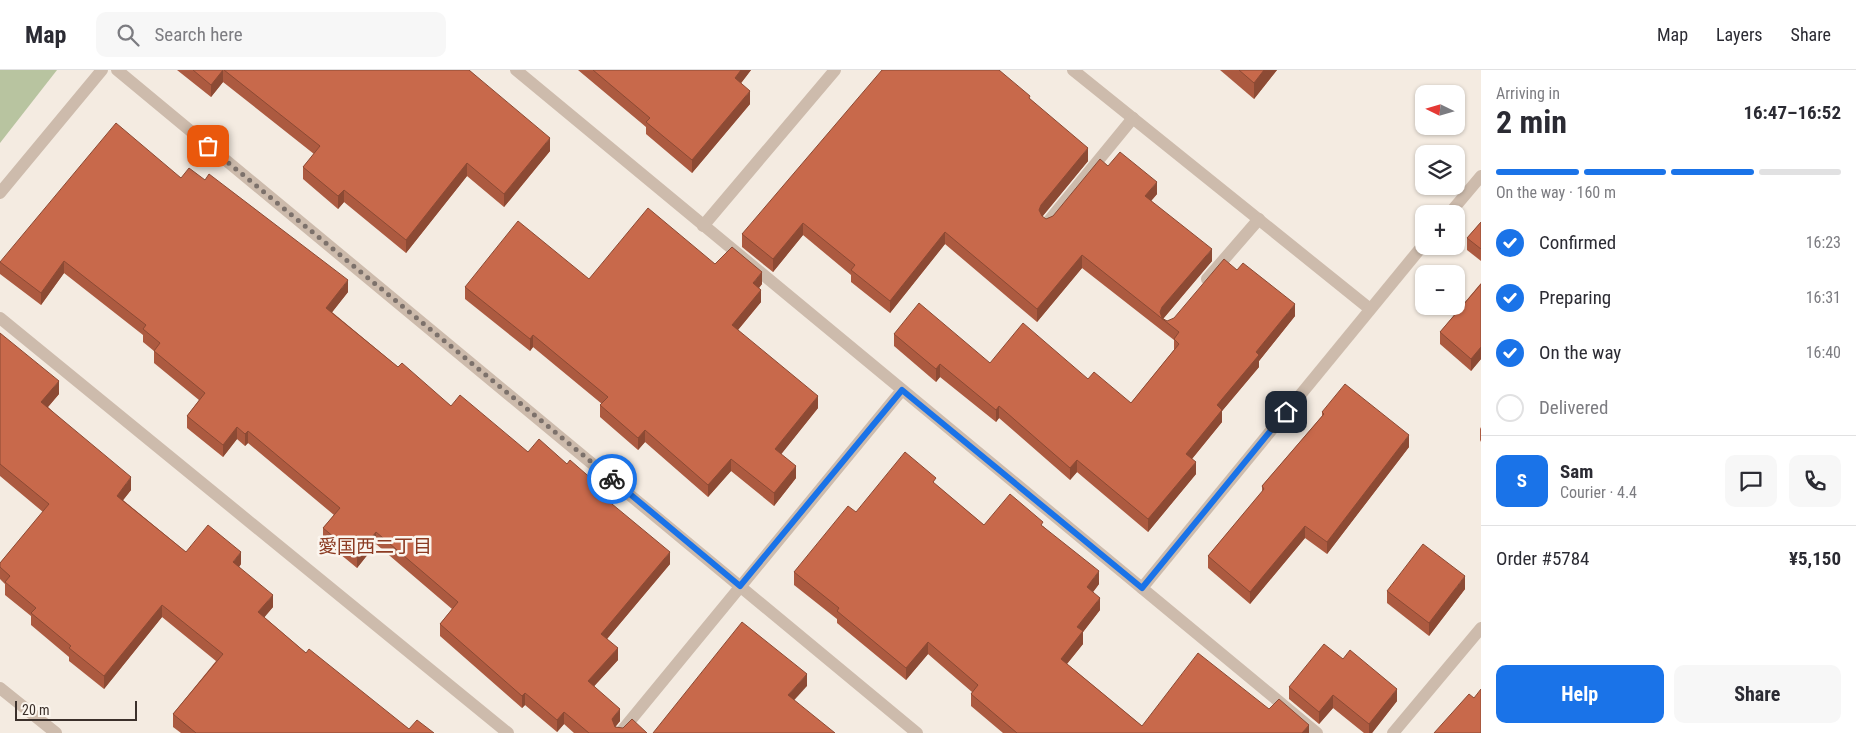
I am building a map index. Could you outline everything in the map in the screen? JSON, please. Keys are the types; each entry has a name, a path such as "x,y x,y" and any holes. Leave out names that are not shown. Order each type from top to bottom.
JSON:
{"street":[{"path":"0,193 102,70"},
{"path":"117,70 918,733"},
{"path":"516,70 1317,733"},
{"path":"703,226 835,70"},
{"path":"1073,70 1370,309"},
{"path":"1047,223 1133,118"},
{"path":"1457,205 1481,176"},
{"path":"1201,287 1258,219"},
{"path":"1142,588 1415,255"},
{"path":"0,318 508,733"},
{"path":"620,733 902,390"},
{"path":"1393,733 1481,628"},
{"path":"0,688 56,733"}],"green space":[{"path":"0,70 57,70 0,143"}],"building":[{"path":"193,70 223,70 211,85"},
{"path":"224,70 469,70 550,138 504,194 467,163 406,240 344,190 338,196 303,167 320,146"},
{"path":"593,70 741,70 735,78 750,91 692,160 646,122 650,118"},
{"path":"882,70 999,70 1088,148 1041,205 1039,210 1046,219 1053,216 1100,159 1108,166 1120,152 1157,182 1145,196 1212,249 1162,307 1160,312 1162,318 1167,321 1174,318 1224,259 1237,270 1243,263 1295,304 1256,352 1259,355 1217,405 1222,410 1186,454 1196,462 1148,519 1077,460 1070,468 999,406 996,410 940,364 936,369 894,334 919,303 990,363 1023,323 1088,379 1094,372 1131,403 1179,344 1174,339 1179,332 1082,255 1037,309 945,232 890,301 851,270 855,265 803,223 773,259 742,234"},
{"path":"1239,70 1264,70 1254,83"},
{"path":"116,123 181,178 189,168 205,180 209,174 348,280 326,308 398,367 402,363 451,406 460,395 528,452 539,439 567,464 570,460 610,495 606,499 670,552 601,634 618,648 588,681 620,709 612,719 615,727 623,728 632,719 647,733 589,733 564,712 557,720 525,693 522,696 440,624 458,602 376,532 357,556 323,528 340,508 248,431 245,434 237,427 223,445 187,416 205,393 154,351 160,343 143,329 146,325 64,261 41,293 0,262"},
{"path":"648,208 715,264 732,247 762,272 753,283 761,290 732,325 818,396 775,449 796,466 774,493 731,459 708,485 645,430 638,438 600,405 608,397 533,335 530,339 465,287 518,221 589,279"},
{"path":"1481,222 1481,249 1467,238"},
{"path":"1481,284 1481,347 1471,359 1440,332 1455,315 1465,315 1465,303"},
{"path":"0,333 59,381 41,402 131,477 117,496 186,552 208,525 241,552 233,562 273,595 258,612 306,653 309,649 409,729 417,720 434,733 196,733 173,714 223,654 162,605 104,676 69,648 71,646 31,613 36,608 5,582 10,576 0,567 0,563 49,504 0,464"},
{"path":"1345,384 1409,435 1327,542 1305,526 1250,592 1208,556 1264,489 1262,486 1324,414 1322,412"},
{"path":"905,452 936,478 933,482 984,525 1010,494 1043,522 1041,525 1099,571 1087,587 1100,598 1077,627 1083,631 1061,659 1142,726 1198,653 1269,709 1279,699 1309,725 1302,733 1017,733 971,694 978,685 928,642 906,668 837,611 839,608 794,572 848,506 856,512"},
{"path":"1423,544 1465,576 1429,623 1387,591"},
{"path":"742,622 807,674 788,695 835,733 653,733"},
{"path":"1324,644 1343,659 1350,650 1397,689 1369,724 1333,695 1319,712 1289,687"},
{"path":"1481,689 1481,733 1434,733 1469,694 1474,698"}],"way so far":[{"path":"208,146 612,479"}],"district":[{"name":"愛国西二丁目","path":"375,546"}],"route":[{"path":"612,479 740,586 902,390 1142,588 1286,412"}]}
